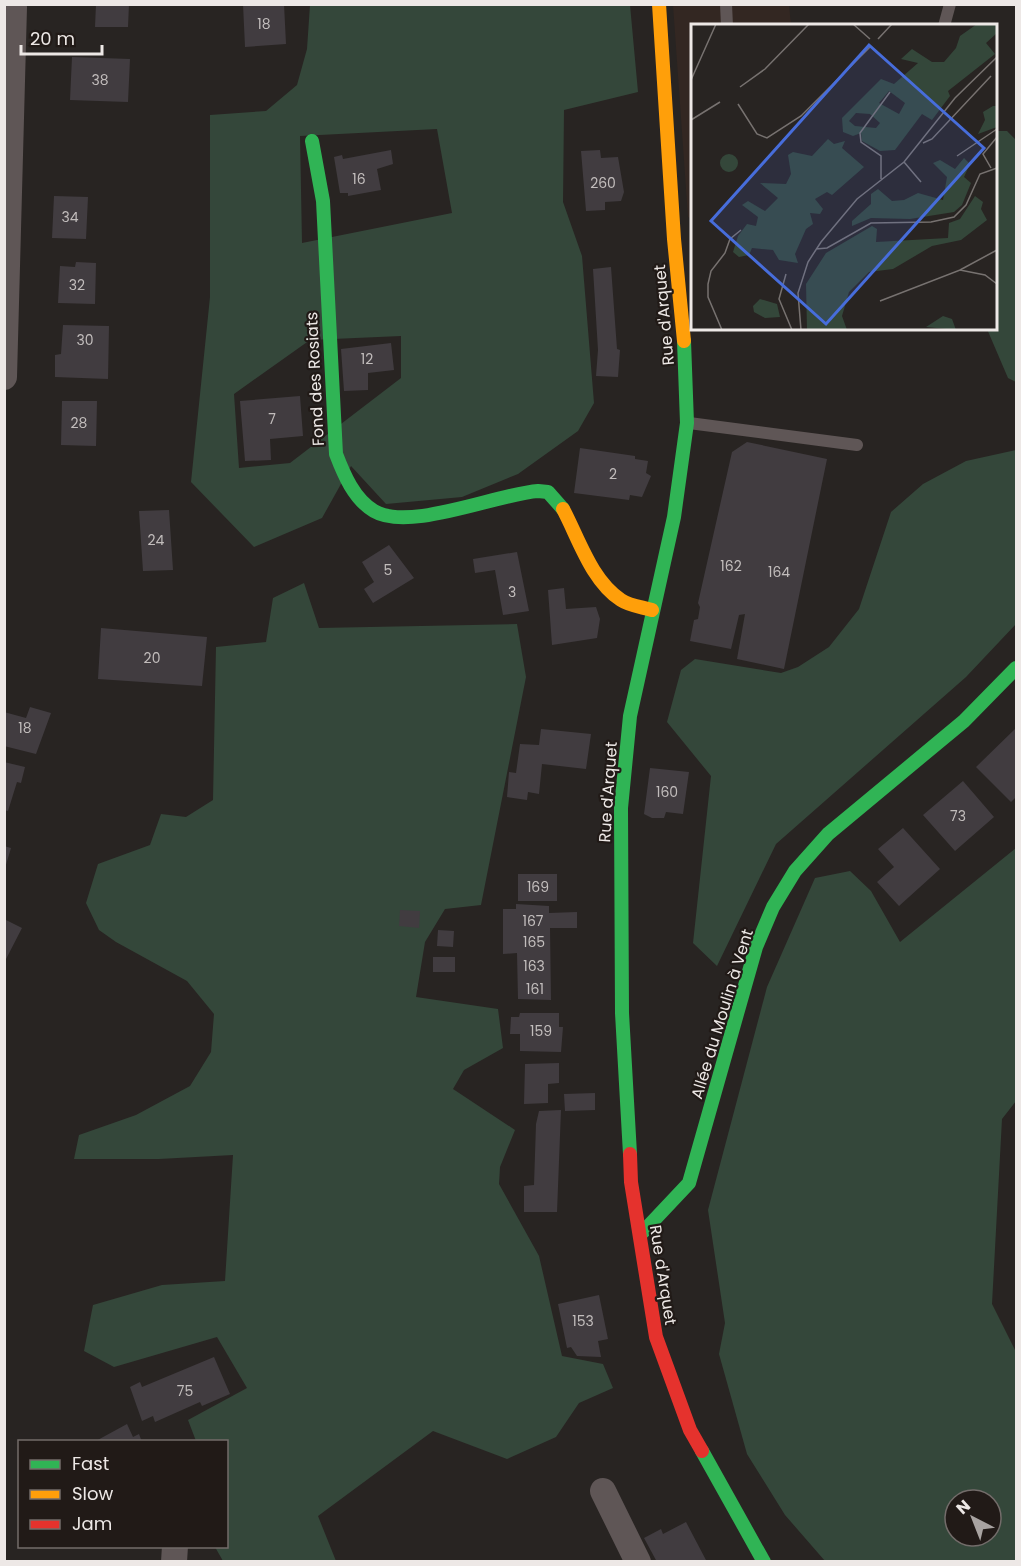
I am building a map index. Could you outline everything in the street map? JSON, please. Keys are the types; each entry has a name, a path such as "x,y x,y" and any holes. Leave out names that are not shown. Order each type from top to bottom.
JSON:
{"street":[{"name":"Rue d'Arquet","path":"659,4 674,239 684,327 687,423 674,517 630,716 621,808 622,1012 631,1182 656,1337 690,1430 764,1562"},
{"path":"4,377 14,5"},
{"name":"Fond des Rosiats","path":"312,141 323,201 336,454 344,477 362,501 387,516 428,513 530,490 548,492 559,499 566,510 585,557 607,587 621,600 652,610"},
{"name":"Allée du Moulin à Vent","path":"640,1235 689,1183 756,947 773,907 795,871 828,834 964,721 1017,668"},
{"path":"603,1491 638,1562"}],"lane":[{"path":"726,4 727,24"},
{"path":"945,24 950,4"},
{"path":"687,423 857,445"}],"shaded area":[{"path":"673,5 789,5 791,24 691,24 691,218 688,217"}],"green space":[{"path":"310,5 630,5 638,92 564,110 563,202 582,256 594,403 578,431 518,474 462,497 386,504 351,466 322,518 254,547 191,482 210,297 210,115 266,111 297,85 307,49","holes":["437,129 452,213 302,243 300,136","401,336 401,378 290,463 239,468 234,394 310,340"]},
{"path":"997,131 1007,131 1016,140 1016,382 1008,378 987,330 997,330"},
{"path":"1016,450 1016,624 966,677 776,844 717,966 693,943 711,776 667,722 681,670 695,659 781,673 798,667 829,647 859,609 891,512 923,484 966,461"},
{"path":"304,583 319,628 517,624 526,677 481,905 445,909 425,942 416,997 498,1009 503,1048 464,1070 453,1089 515,1130 500,1167 499,1184 539,1256 562,1356 603,1364 613,1388 579,1403 556,1437 507,1459 433,1431 318,1516 336,1561 223,1561 216,1548 228,1548 228,1440 196,1440 188,1420 247,1388 217,1337 114,1367 84,1351 93,1305 162,1285 225,1281 233,1155 159,1159 74,1159 79,1135 136,1115 190,1086 211,1052 214,1014 187,981 116,942 99,930 86,903 98,864 150,845 161,814 186,817 213,800 216,647 266,642 273,598"},
{"path":"1016,848 1016,1101 1002,1119 992,1304 1016,1352 1016,1561 825,1561 785,1515 747,1454 719,1354 725,1323 708,1210 767,987 815,878 850,871 871,891 900,942"}],"building":[{"path":"96,4 129,4 128,27 95,27"},
{"path":"243,4 284,4 286,44 245,47"},
{"path":"72,57 130,59 128,102 70,100"},
{"path":"391,150 393,164 377,169 381,190 348,196 348,193 340,193 334,157 342,155 343,159"},
{"path":"600,150 601,158 618,157 624,192 621,201 605,202 605,210 586,211 581,151"},
{"path":"54,196 88,197 86,239 52,238"},
{"path":"76,262 96,263 95,304 58,303 60,266 75,267"},
{"path":"611,267 617,349 620,350 618,377 596,376 598,350 593,269"},
{"path":"63,325 109,326 108,379 55,377 55,355 61,354"},
{"path":"391,343 394,370 368,373 368,390 344,391 341,349"},
{"path":"300,396 303,436 270,439 271,460 245,461 240,401"},
{"path":"62,401 97,401 96,446 61,445"},
{"path":"747,442 827,459 784,669 737,659 745,614 739,615 731,649 690,641 694,620 698,619 700,607 698,603 732,452"},
{"path":"580,448 635,456 635,459 648,461 646,473 651,476 642,497 630,495 629,500 574,493"},
{"path":"169,510 173,570 143,571 139,511"},
{"path":"389,545 414,578 373,603 364,589 374,582 362,562"},
{"path":"517,552 529,611 503,615 495,570 475,573 473,559"},
{"path":"564,588 566,609 596,607 600,619 597,638 552,645 548,590"},
{"path":"101,628 207,637 202,686 98,679"},
{"path":"30,707 51,713 36,754 4,746 4,712 26,718"},
{"path":"1016,728 1016,797 1011,802 976,767"},
{"path":"541,729 591,734 586,769 542,764 539,794 528,792 527,800 507,797 509,772 516,773 520,744 539,745"},
{"path":"4,762 25,767 21,783 17,782 8,811 4,810"},
{"path":"650,768 689,772 683,814 666,812 664,818 652,818 644,814"},
{"path":"963,781 994,817 955,851 923,815"},
{"path":"903,828 940,869 899,906 877,882 894,867 878,849"},
{"path":"4,846 11,848 5,868 4,868"},
{"path":"518,874 557,874 557,901 518,901"},
{"path":"516,904 549,906 549,913 577,912 577,928 550,928 551,1000 518,999 517,953 503,954 503,909 516,909"},
{"path":"400,910 420,911 419,928 399,926"},
{"path":"4,919 22,928 4,963"},
{"path":"438,930 454,931 453,947 437,946"},
{"path":"433,957 455,957 455,972 433,972"},
{"path":"520,1013 559,1013 559,1027 563,1027 561,1052 520,1051 520,1034 510,1034 511,1017 519,1017"},
{"path":"559,1063 559,1083 548,1084 548,1103 524,1104 525,1064"},
{"path":"595,1093 595,1110 565,1111 564,1094"},
{"path":"561,1110 557,1212 524,1212 524,1186 534,1185 536,1124 539,1111"},
{"path":"599,1295 608,1339 598,1341 601,1357 577,1356 571,1347 567,1348 558,1304"},
{"path":"214,1357 230,1394 202,1406 200,1402 155,1422 153,1416 142,1421 130,1387 140,1382 142,1387"},
{"path":"127,1424 133,1437 139,1434 141,1440 98,1440"},
{"path":"686,1522 707,1562 657,1562 644,1538 661,1529 663,1534"}],"traffic: fast":[{"path":"312,141 323,201 336,454 355,493 374,511 389,516 430,515 538,491 548,492 563,509"},
{"path":"630,1154 622,1013 621,808 630,716 674,517 687,423 684,341"},
{"path":"640,1235 689,1183 756,947 773,907 795,871 828,834 964,721 1016,668"},
{"path":"702,1451 764,1562"}],"traffic: slow":[{"path":"659,4 674,239 684,341"},
{"path":"563,509 587,558 602,582 621,600 652,610"}],"traffic: jam":[{"path":"630,1154 631,1182 656,1337 690,1430 702,1451"}]}
